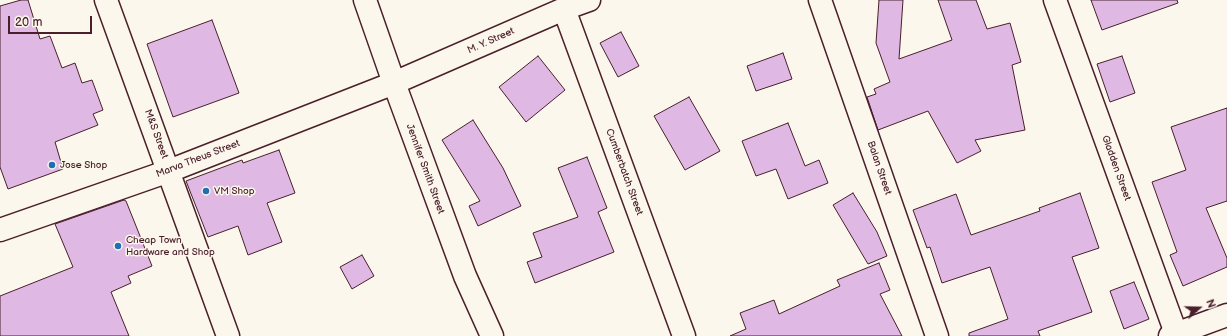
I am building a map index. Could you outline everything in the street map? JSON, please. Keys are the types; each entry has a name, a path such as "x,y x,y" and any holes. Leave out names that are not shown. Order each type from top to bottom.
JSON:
{"street":[{"name":"M&S Street","path":"106,0 228,336"},
{"name":"Jennifer Smith Street","path":"365,0 465,276 492,336"},
{"name":"M. Y. Street","path":"394,83 564,8 589,0"},
{"name":"Balan Street","path":"820,0 937,336"},
{"name":"Gladden Street","path":"1055,0 1174,335"},
{"name":"Cumberbatch Street","path":"564,8 684,336"},
{"name":"Marva Theus Street","path":"0,230 169,171 394,83"},
{"path":"1174,335 1227,315"}],"building":[{"path":"21,0 28,0 40,39 50,36 62,68 75,63 82,83 92,80 103,110 93,114 98,125 55,142 63,169 8,189 0,167 0,6"},
{"path":"879,0 903,0 899,59 952,40 938,0 976,0 987,29 1010,23 1021,62 1012,65 1025,130 975,140 981,151 957,163 928,111 878,130 867,97 876,94 874,89 890,82 876,43"},
{"path":"1091,0 1177,0 1178,3 1102,30"},
{"path":"212,20 239,93 173,117 147,44"},
{"path":"621,32 639,66 618,77 600,43"},
{"path":"783,53 792,79 756,91 747,66"},
{"path":"538,56 565,90 526,122 499,87"},
{"path":"1122,56 1135,93 1110,102 1097,64"},
{"path":"689,97 720,151 685,170 654,116"},
{"path":"1227,108 1227,201 1206,208 1227,258 1227,267 1183,286 1170,255 1177,252 1152,182 1186,170 1171,127"},
{"path":"473,120 503,168 521,206 478,226 469,206 480,201 442,140"},
{"path":"788,123 805,166 819,160 828,183 788,199 776,169 756,176 742,141"},
{"path":"279,150 295,193 267,203 282,242 248,255 238,226 208,237 186,181 242,160 243,163"},
{"path":"587,157 607,208 598,212 614,252 535,283 527,262 542,257 533,233 578,217 558,168"},
{"path":"853,193 877,232 887,256 868,264 833,205"},
{"path":"1080,193 1099,248 1072,257 1092,312 1038,331 1040,336 969,336 969,333 1008,319 990,267 942,283 930,247 927,248 913,210 956,194 971,235 1040,211 1039,208"},
{"path":"124,200 126,201 152,266 128,276 131,283 111,292 129,336 0,336 0,296 73,267 55,224"},
{"path":"362,255 374,276 352,289 340,267"},
{"path":"879,263 890,290 880,294 902,336 730,336 746,329 740,313 774,300 779,314 840,286 837,280"},
{"path":"1134,282 1149,319 1124,329 1110,291"}],"place":[{"name":"Jose Shop","path":"52,165"},
{"name":"VM Shop","path":"206,191"},
{"name":"Cheap Town Hardware and Shop","path":"118,246"}]}
